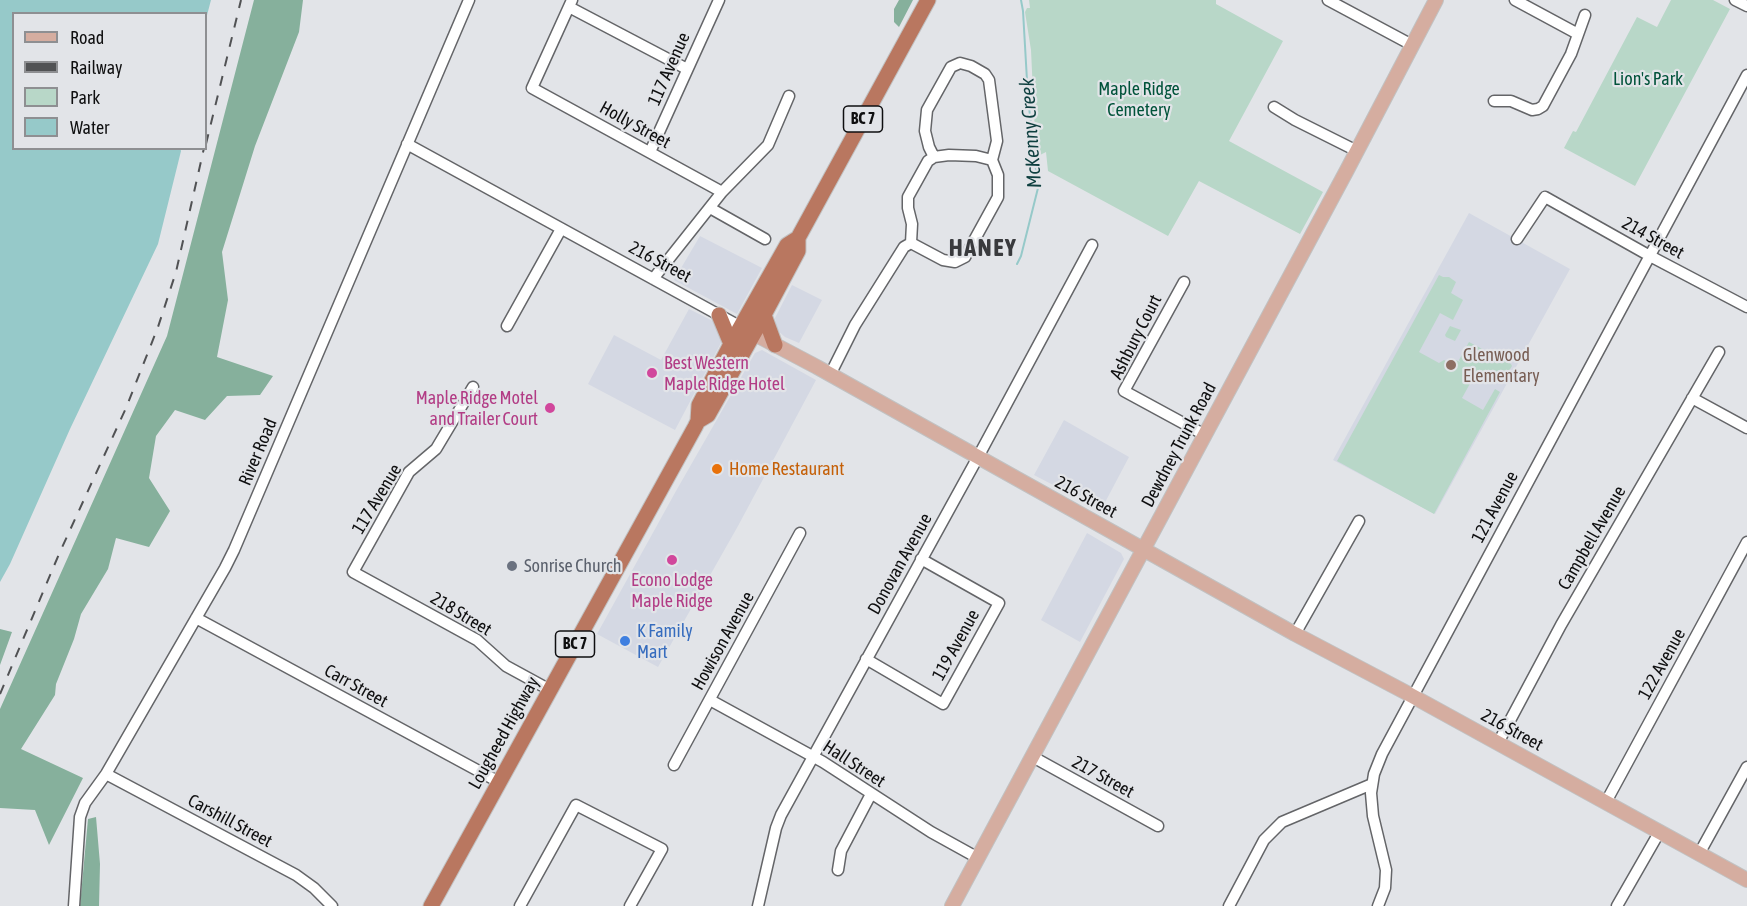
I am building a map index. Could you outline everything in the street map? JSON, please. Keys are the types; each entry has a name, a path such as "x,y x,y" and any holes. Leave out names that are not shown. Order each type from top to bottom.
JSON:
{"highway":[{"name":"Lougheed Highway","path":"431,906 698,421 699,405 731,344 764,315 798,251 798,238 928,0"},
{"name":"Lougheed Highway","path":"698,421 708,415 787,245 798,238"},
{"path":"719,315 731,344"},
{"path":"764,315 775,345"}],"main road":[{"name":"Dewdney Trunk Road","path":"952,906 1436,0"},
{"name":"216 Street","path":"747,331 1295,634 1747,880"}],"street":[{"name":"River Road","path":"74,906 80,817 88,798 106,774 234,550 469,0"},
{"name":"117 Avenue","path":"650,152 719,0"},
{"path":"1328,0 1412,45"},
{"path":"1515,0 1578,34"},
{"path":"1735,0 1747,6"},
{"path":"570,3 687,69"},
{"name":"Holly Street","path":"570,3 532,88 722,192"},
{"path":"1494,102 1511,101 1532,110 1543,106 1571,54 1585,15"},
{"path":"911,243 943,260 955,262 965,256 998,197 998,175 992,160 997,141 989,80 985,74 971,66 960,63 951,67 927,110 925,131 933,157"},
{"name":"121 Avenue","path":"1372,784 1382,754 1412,696 1747,75"},
{"path":"653,279 722,192 768,145 789,96"},
{"path":"1274,107 1283,114 1357,151"},
{"name":"216 Street","path":"407,144 747,331"},
{"path":"911,243 912,224 908,197 928,161 933,157 949,155 976,156 992,160"},
{"name":"214 Street","path":"1516,239 1545,197 1747,307"},
{"path":"710,208 765,239"},
{"path":"507,326 561,230"},
{"path":"830,375 855,325 904,247 911,243"},
{"name":"Donovan Avenue","path":"758,906 781,815 1092,245"},
{"name":"Ashbury Court","path":"1184,282 1124,391 1205,435"},
{"name":"Campbell Avenue","path":"1498,743 1561,625 1719,352"},
{"name":"117 Avenue","path":"353,572 409,472 436,450 473,387"},
{"path":"1692,398 1747,428"},
{"path":"1295,634 1359,521"},
{"name":"Howison Avenue","path":"674,765 800,533"},
{"name":"122 Avenue","path":"1606,802 1747,542"},
{"name":"119 Avenue","path":"866,659 943,704 999,603 921,559"},
{"name":"218 Street","path":"353,572 477,640 506,666 550,690"},
{"name":"Carr Street","path":"196,618 499,782"},
{"name":"Hall Street","path":"710,700 823,762 931,832 978,858"},
{"name":"217 Street","path":"1032,757 1158,826"},
{"path":"1699,854 1747,767"},
{"name":"Carshill Street","path":"106,774 296,875 314,888 332,906"},
{"path":"1229,906 1264,840 1282,822 1372,784 1373,816 1386,870 1385,888 1378,906"},
{"path":"838,870 841,851 871,794"},
{"path":"520,906 576,805 662,849 630,906"},
{"path":"1617,906 1660,831"}],"shaded area":[{"name":"Glenwood Elementary","path":"1469,213 1570,269 1435,514 1333,460"},
{"path":"700,236 762,268 737,314 674,280"},
{"path":"792,285 822,300 799,343 785,337 777,330 775,318"},
{"path":"689,309 715,322 723,339 675,430 588,384 614,335 661,360"},
{"path":"762,350 816,380 738,526 658,667 597,634 755,353"},
{"path":"1064,420 1129,457 1101,510 1034,475"},
{"path":"1087,533 1121,553 1124,559 1080,642 1041,620"}],"green space":[{"path":"254,0 303,0 299,32 255,146 222,252 228,300 217,357 273,376 260,395 227,396 205,420 175,410 156,436 149,478 170,511 149,547 116,538 108,569 81,614 74,639 56,684 55,695 21,749 83,778 49,845 35,810 0,808 0,709 167,336"},
{"path":"899,0 913,0 899,27 894,22 894,9"},
{"name":"Maple Ridge Cemetery","path":"1029,0 1216,0 1216,4 1283,41 1229,141 1323,192 1300,234 1199,181 1168,236 1048,171 1046,152 1040,155 1035,136 1031,50 1025,12 1027,8 1030,8"},
{"name":"Lion's Park","path":"1671,0 1713,0 1730,9 1635,186 1564,148 1573,131 1576,132 1637,17 1657,27"},
{"path":"1439,275 1449,277 1456,282 1451,293 1463,300 1453,320 1440,313 1419,352 1439,363 1444,360 1453,365 1456,360 1460,362 1469,342 1512,366 1504,379 1496,382 1477,371 1462,398 1483,410 1495,389 1500,392 1434,514 1337,461"},
{"path":"1450,326 1461,330 1455,341 1445,335"},
{"path":"0,629 12,632 0,665"},
{"path":"96,817 100,864 99,906 80,906 88,819"}],"water":[{"path":"0,0 211,0 207,15 207,12 12,12 12,150 181,151 158,244 0,582"}],"waterway":[{"name":"McKenny Creek","path":"1017,264 1038,188 1028,98 1021,0"}],"railway":[{"path":"207,140 241,0"},
{"path":"0,694 59,554 126,408 158,327 176,272 204,150"}],"place":[{"name":"Glenwood Elementary","path":"1451,365"},
{"name":"Best Western Maple Ridge Hotel","path":"652,373"},
{"name":"Maple Ridge Motel and Trailer Court","path":"550,408"},
{"name":"Home Restaurant","path":"717,469"},
{"name":"Econo Lodge Maple Ridge","path":"672,560"},
{"name":"Sonrise Church","path":"512,566"},
{"name":"K Family Mart","path":"625,641"}],"district":[{"name":"HANEY","path":"983,248"}]}
